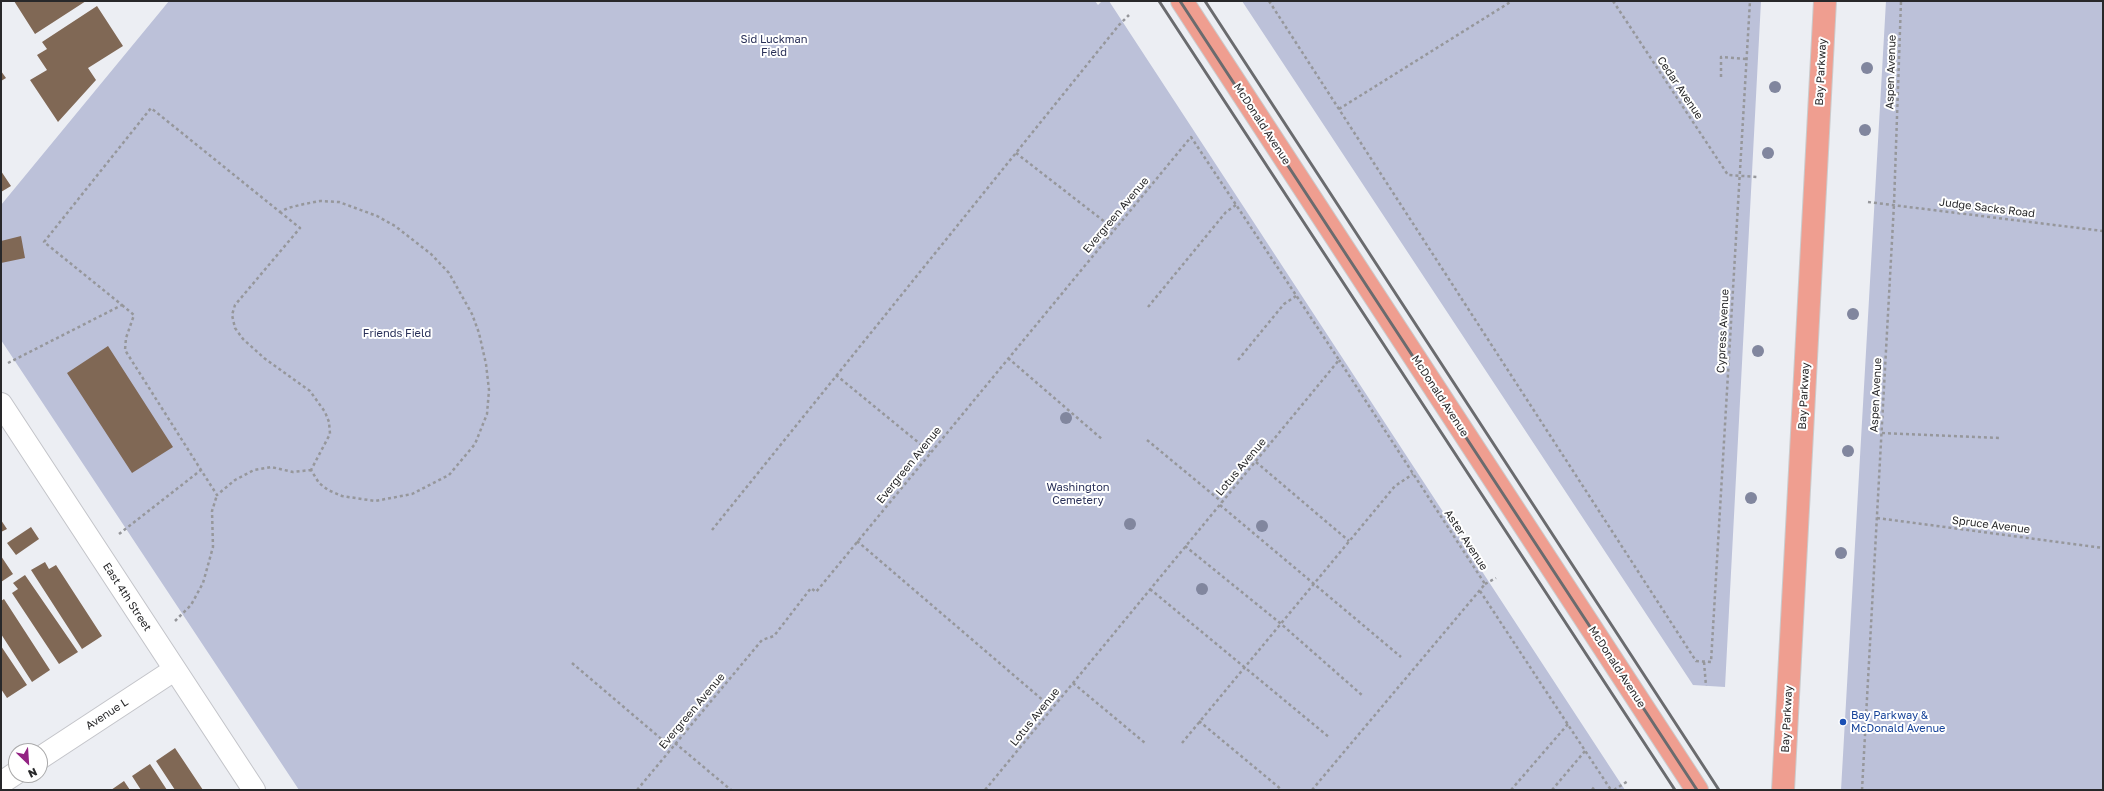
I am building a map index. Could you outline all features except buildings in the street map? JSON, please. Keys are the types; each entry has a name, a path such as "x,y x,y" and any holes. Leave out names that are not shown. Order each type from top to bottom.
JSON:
{"main road":[{"name":"McDonald Avenue","path":"1182,1 1697,790"},
{"name":"Bay Parkway","path":"1783,790 1825,1"}],"street":[{"name":"East 4th Street","path":"1,404 254,790"},
{"name":"Avenue L","path":"48,753 174,670"}],"path":[{"path":"1269,1 1696,661 1704,662 1706,686"},
{"path":"1339,109 1512,1"},
{"name":"Cedar Avenue","path":"1613,1 1728,174 1740,175"},
{"name":"Cypress Avenue","path":"1704,662 1711,662 1750,1"},
{"name":"Aspen Avenue","path":"1862,790 1894,204 1901,1"},
{"path":"712,530 1119,25 1129,15"},
{"path":"1721,77 1721,57 1746,58"},
{"path":"217,495 125,350 126,338 134,315 44,242 151,108 300,228 235,305 232,315 235,328 243,339 264,358 310,391 324,412 329,422 330,434 311,470"},
{"name":"Evergreen Avenue","path":"637,790 762,640 774,636 811,588 816,592 1191,137 1236,205"},
{"path":"1016,153 1114,229"},
{"path":"1740,175 1758,177"},
{"path":"280,212 288,208 320,201 339,202 377,216 413,238 449,273 462,294 479,333 486,364 489,390 487,414 475,444 449,475 412,494 375,501 342,496 328,490 319,483 311,470"},
{"name":"Judge Sacks Road","path":"1868,202 2103,231"},
{"path":"1148,307 1226,212 1236,205 1339,360"},
{"path":"1238,360 1284,304 1296,296"},
{"path":"8,363 122,305"},
{"path":"1008,358 1103,440"},
{"name":"Lotus Avenue","path":"985,790 1339,360"},
{"name":"Aster Avenue","path":"1312,790 1485,584 1339,360"},
{"path":"836,375 930,452"},
{"path":"1882,433 2001,438"},
{"path":"1147,440 1222,502"},
{"path":"1256,462 1348,541"},
{"path":"172,625 191,606 203,583 213,547 212,511 217,495 236,480 254,470 271,467 293,472 311,470"},
{"path":"118,535 201,470"},
{"path":"1182,742 1395,486 1413,474"},
{"path":"1220,505 1401,657"},
{"name":"Spruce Avenue","path":"1877,518 2103,548"},
{"path":"858,541 1052,708"},
{"path":"1185,546 1280,623 1363,696"},
{"path":"1485,584 1496,578"},
{"path":"1150,589 1245,666 1330,738"},
{"path":"1480,591 1611,790"},
{"path":"572,663 672,748"},
{"path":"1073,683 1145,743"},
{"path":"1199,721 1282,790"},
{"path":"1511,790 1568,724"},
{"path":"675,743 731,790"},
{"path":"1552,790 1585,751"},
{"path":"1614,790 1628,781"},
{"path":"1592,790 1595,786"}],"green space":[{"path":"169,1 1095,1 1098,5 1102,1 1109,1 1625,790 299,790 1,340 1,205"},
{"path":"1242,1 1761,1 1725,687 1693,685"},
{"path":"1886,1 2103,1 2103,790 1841,790"}],"railway":[{"path":"1159,1 1675,790"},
{"path":"1180,1 1697,790"},
{"path":"1205,1 1719,790"}],"place":[{"name":"Bay Parkway & McDonald Avenue","path":"1843,722"}],"park label":[{"name":"Sid Luckman Field","path":"774,46"},
{"name":"Friends Field","path":"397,334"},
{"name":"Washington Cemetery","path":"1078,494"}]}
